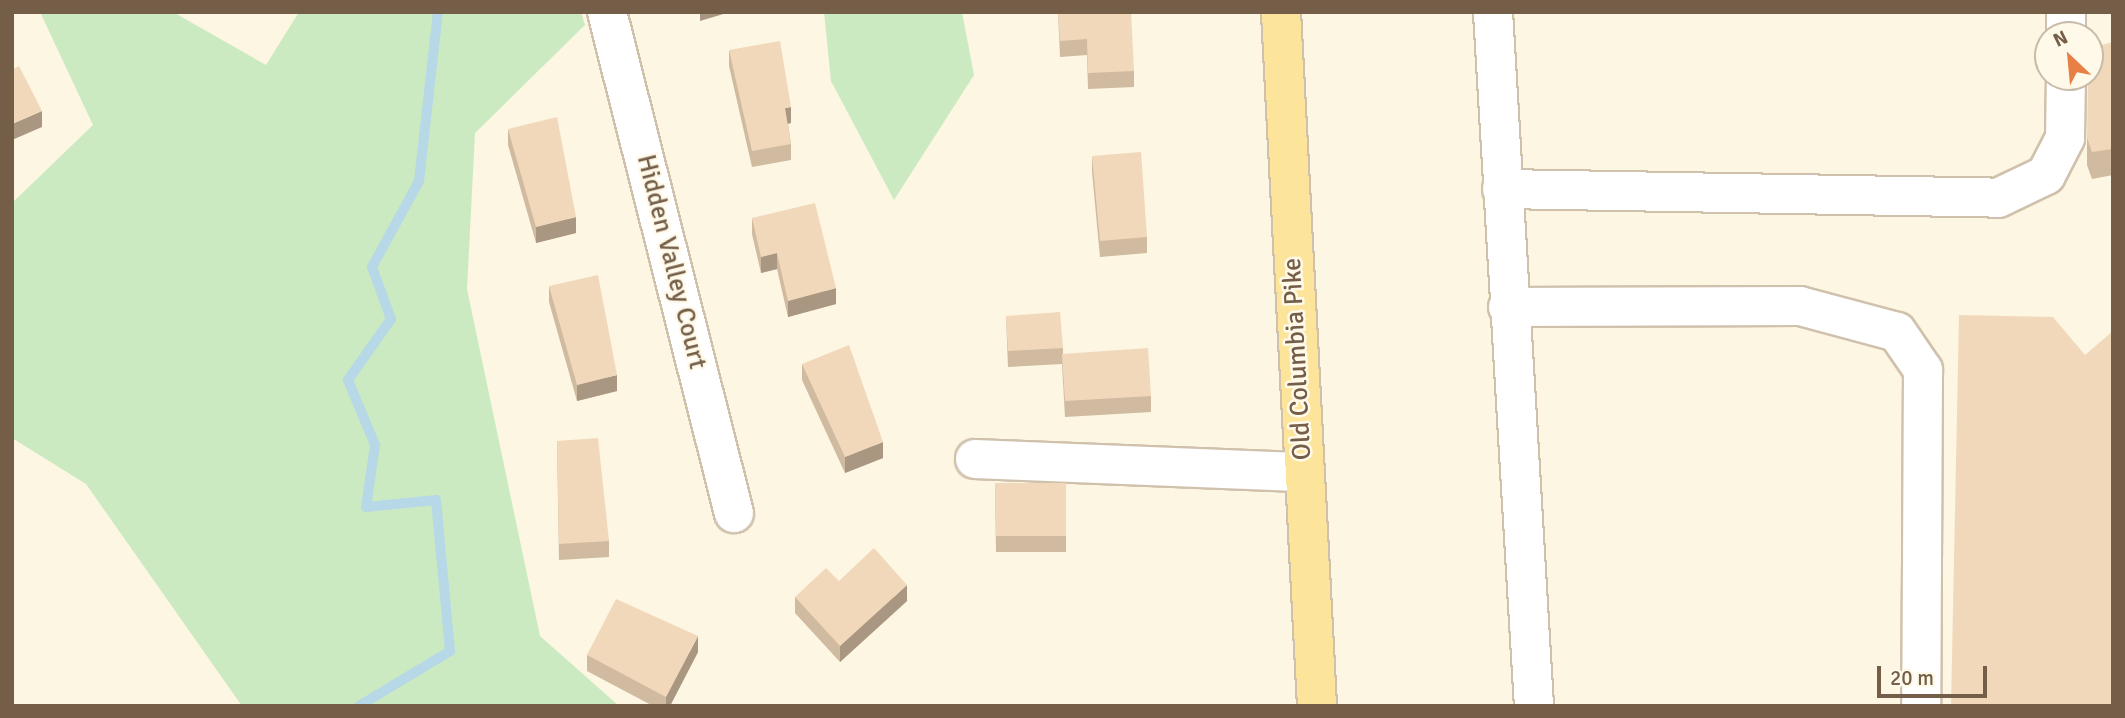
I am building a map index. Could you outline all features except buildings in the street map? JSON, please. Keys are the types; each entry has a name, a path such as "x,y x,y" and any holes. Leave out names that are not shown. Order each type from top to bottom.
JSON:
{"main road":[{"name":"Old Columbia Pike","path":"1281,12 1317,706"}],"street":[{"name":"Hidden Valley Court","path":"607,12 734,513"},
{"path":"1493,12 1508,307 1534,706"},
{"path":"1502,190 1998,198 2046,175 2065,138 2066,91"},
{"path":"1508,307 1800,306 1898,332 1923,370 1921,706"},
{"path":"975,459 1304,472"}],"green space":[{"path":"40,12 173,12 266,65 299,12 581,12 585,25 475,133 467,289 540,636 619,706 242,706 86,484 12,438 12,203 93,125"},
{"path":"824,12 962,12 974,75 894,200 831,81"}],"waterway":[{"path":"359,706 450,651 436,500 366,507 375,445 348,380 391,319 372,267 419,181 438,12"}]}
